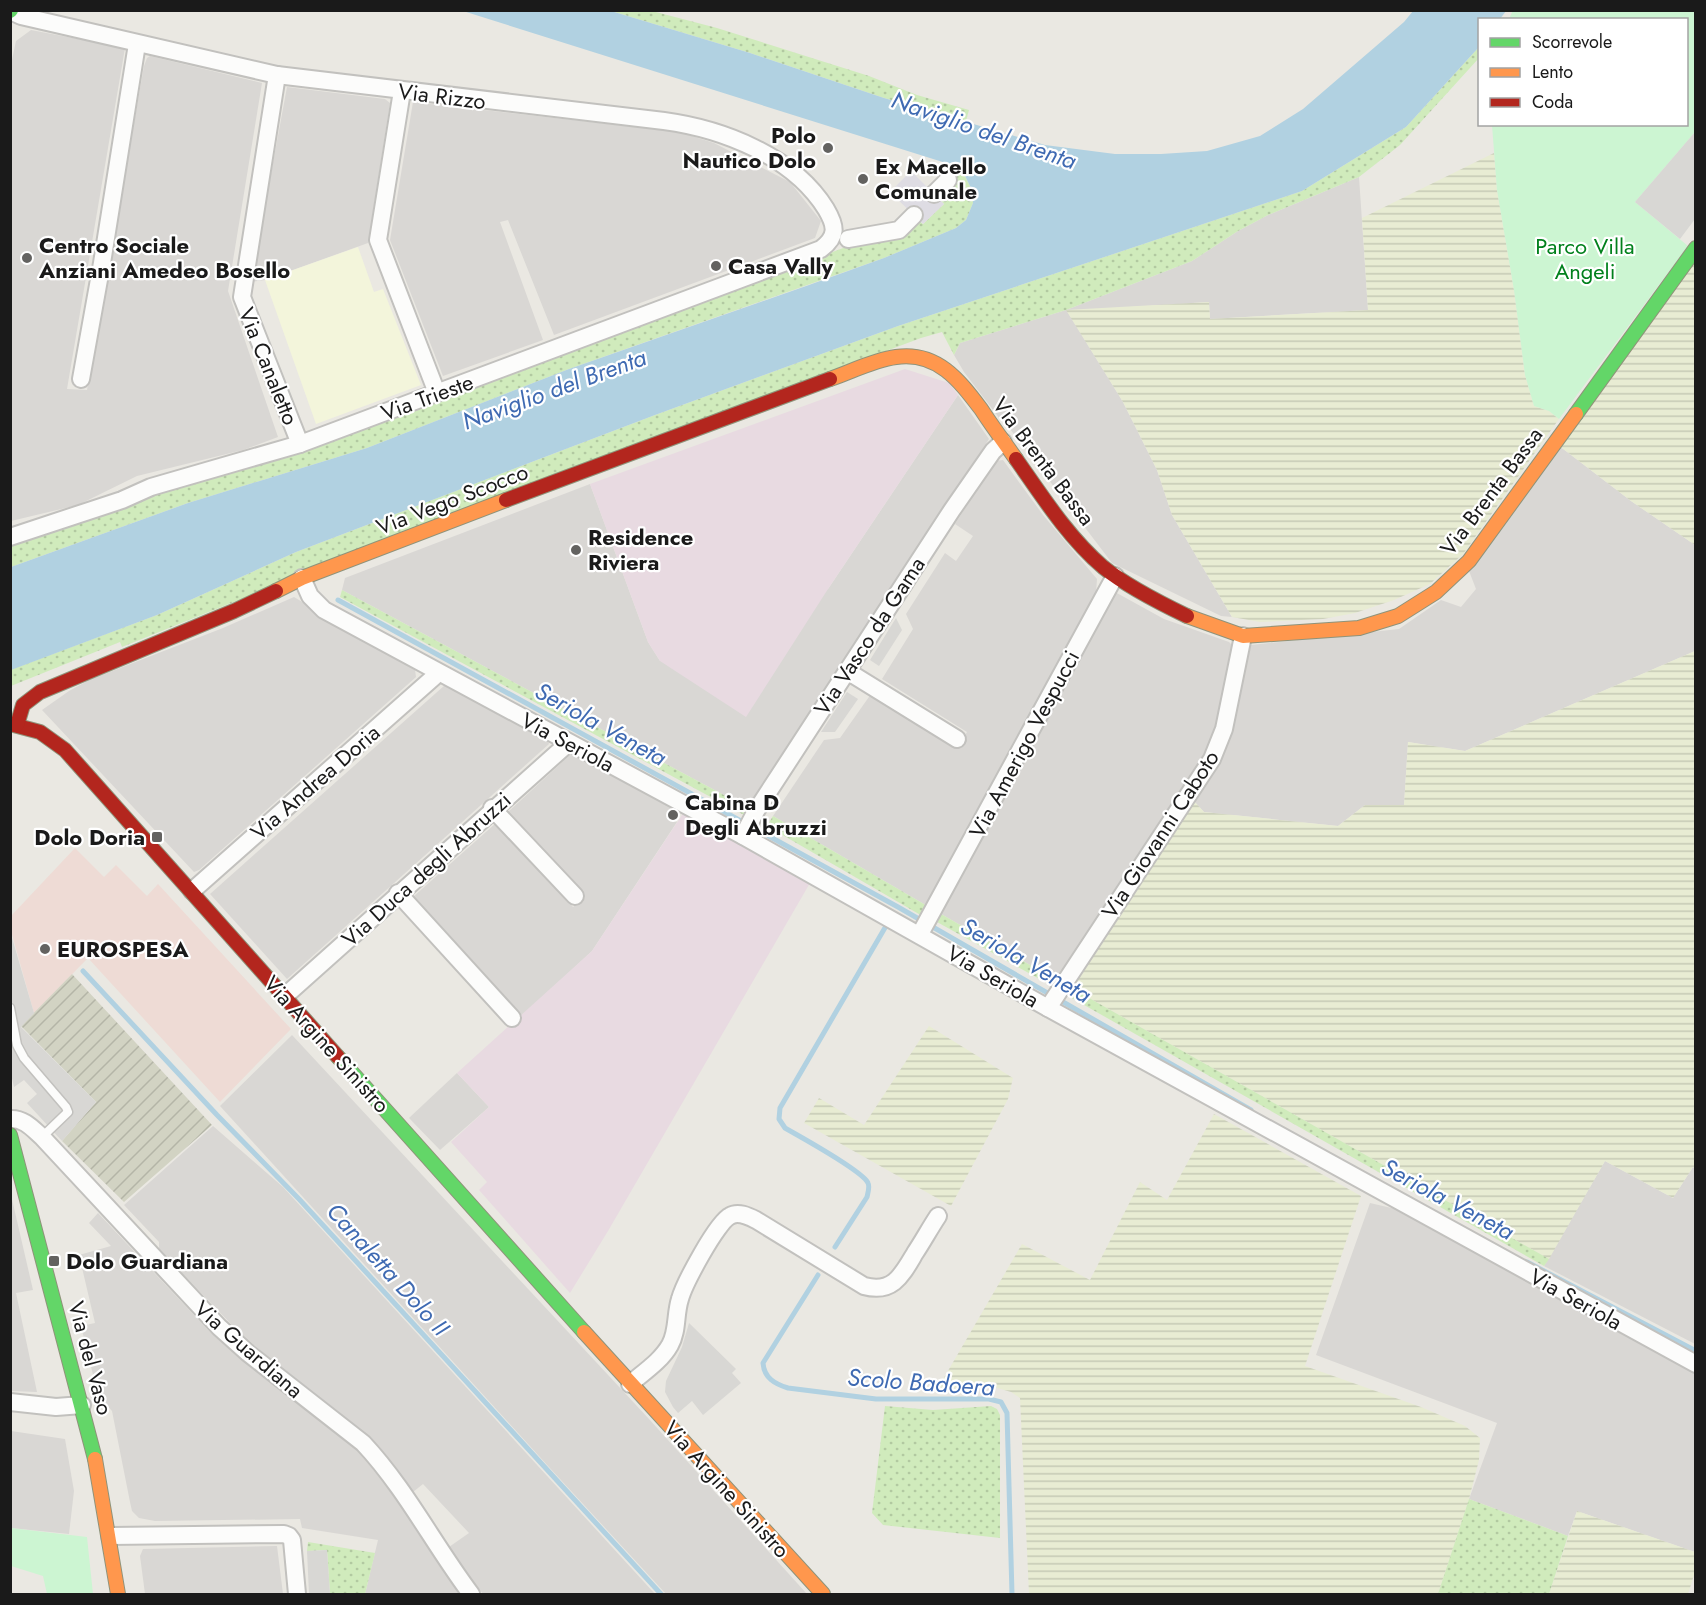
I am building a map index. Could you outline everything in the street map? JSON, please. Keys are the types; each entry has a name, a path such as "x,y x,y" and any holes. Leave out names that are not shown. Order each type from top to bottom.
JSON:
{"street":[{"name":"Via Rizzo","path":"10,11 21,16 137,44 277,75 663,120 701,127 760,152 790,170 820,199 840,237"},
{"path":"81,378 137,44"},
{"name":"Via Canaletto","path":"277,75 242,297 300,444"},
{"path":"402,91 378,240 437,393"},
{"path":"934,194 948,180"},
{"path":"840,237 898,230 914,215"},
{"name":"Via Trieste","path":"10,537 122,500 151,487 300,444 821,249 840,237"},
{"name":"Via Brenta Bassa","path":"927,358 948,369 961,382 1054,512 1083,547 1115,576 1185,615 1243,636 1359,628 1398,616 1436,592 1469,561 1695,248"},
{"name":"Via Vego Scocco","path":"14,724 26,700 47,688 214,619 302,578 885,359 901,356 927,358"},
{"name":"Via Vasco da Gama","path":"744,833 847,670 966,490 993,451 1003,442"},
{"name":"Via Amerigo Vespucci","path":"922,932 1115,576"},
{"name":"Via Seriola","path":"302,578 310,596 324,610 567,742 744,833 1695,1364"},
{"name":"Via Giovanni Caboto","path":"1049,1005 1212,759 1224,729 1243,636"},
{"path":"847,670 957,739"},
{"name":"Via Andrea Doria","path":"192,891 434,677 436,672"},
{"name":"Via Argine Sinistro","path":"14,724 30,727 48,735 65,750 630,1384 823,1594"},
{"name":"Via Duca degli Abruzzi","path":"285,996 567,742"},
{"path":"492,808 575,896"},
{"path":"398,893 512,1018"},
{"name":"Via Guardiana","path":"10,1119 18,1119 42,1137 219,1327 248,1353 371,1451 471,1594"},
{"name":"Via del Vaso","path":"10,1135 97,1466 118,1594"},
{"path":"630,1384 670,1345 675,1331 680,1299 686,1283 720,1224 732,1214 749,1216 864,1286 881,1288 890,1285 903,1274 938,1216"},
{"path":"10,1402 56,1407 82,1405"},
{"path":"110,1536 284,1534 292,1540 297,1594"}],"lane":[{"path":"10,1008 17,1045 24,1058 68,1112 42,1137"}],"shaded area":[{"path":"31,30 125,48 67,389 87,390 147,58 150,56 262,83 228,291 278,437 243,450 137,476 78,505 11,521 10,69 16,41"},
{"path":"287,87 385,99 390,103 368,243 265,280 251,282"},
{"path":"413,102 679,132 714,143 790,182 821,221 815,238 554,335 508,220 500,222 543,340 443,376 390,240"},
{"path":"1695,132 1695,219 1680,239 1635,202"},
{"path":"1494,153 1497,190 1514,290 1525,375 1534,406 1549,411 1559,419 1463,554 1430,584 1394,600 1355,613 1323,619 1260,622 1232,617 1172,515 1157,470 1123,402 1066,310 1209,302 1210,319 1368,310 1362,218"},
{"path":"911,171 944,204 923,224 890,192"},
{"path":"1359,177 1368,310 1210,319 1209,302 1067,311 1123,402 1157,470 1172,515 1232,617 1221,616 1112,563 964,372 954,355 960,343 1066,310 1192,261 1238,231 1268,215"},
{"path":"358,247 374,292 383,289 421,385 316,424 265,280"},
{"path":"1695,262 1695,545 1631,501 1558,445"},
{"path":"905,369 949,383 958,395 828,589 746,717 660,661 648,642 590,484"},
{"path":"958,395 989,439 748,808 342,590 345,578 590,484 648,642 660,661 828,589"},
{"path":"1558,445 1631,501 1695,545 1695,651 1465,751 1408,742 1404,805 1365,805 1338,826 1204,812 1193,800 1232,723 1251,645 1399,629 1441,600 1461,607 1476,589 1469,571"},
{"path":"1003,460 1043,515 1097,579 1096,593 929,907 773,816 824,740 840,738 871,694 959,746 967,732 882,679 913,629 906,614 945,553 956,561 973,536 955,524 995,461"},
{"path":"1115,592 1164,619 1229,642 1234,647 1221,723 1205,762 1058,981 941,914"},
{"path":"294,597 415,670 416,677 194,872 42,710 89,680 223,628"},
{"path":"896,618 902,630 879,666 870,660"},
{"path":"1695,651 1696,1169 1693,1167 1673,1198 1605,1161 1549,1259 1068,986 1193,800 1204,812 1338,826 1365,805 1404,805 1408,742 1465,751"},
{"path":"445,685 547,739 549,744 287,979 210,894"},
{"path":"847,692 858,699 835,732 821,732"},
{"path":"571,754 672,807 667,816 677,822 592,951 521,1017 413,897 496,823 573,907 585,897 508,812"},
{"path":"684,812 810,883 570,1293 479,1190 487,1182 451,1142 489,1107 457,1073 592,951"},
{"path":"75,848 104,877 116,865 147,896 158,884 291,1029 220,1102 88,958 34,1013 11,931 11,916"},
{"path":"10,931 34,1013 21,1027 96,1102 62,1141 27,1103 37,1094 24,1080 14,1087 11,1074"},
{"path":"72,974 212,1125 124,1202 62,1141 96,1102 21,1026"},
{"path":"929,1026 1013,1078 1008,1099 951,1206 804,1123 819,1098 864,1125"},
{"path":"292,1035 649,1419 807,1594 666,1594 548,1466 220,1106"},
{"path":"457,1073 489,1107 440,1150 409,1118"},
{"path":"1214,1114 1361,1196 1305,1366 1421,1407 1465,1426 1480,1438 1479,1460 1469,1499 1438,1594 1029,1594 1020,1398 1011,1392 994,1387 938,1388 1022,1244 1090,1280 1140,1182 1167,1200"},
{"path":"213,1126 283,1187 655,1594 483,1594 449,1547 469,1533 423,1484 413,1492 379,1446 270,1359 232,1325 159,1249 159,1242 124,1205"},
{"path":"1605,1161 1673,1198 1693,1167 1695,1169 1695,1344 1544,1266"},
{"path":"11,1195 33,1290 16,1293 37,1392 11,1391"},
{"path":"1370,1203 1400,1210 1695,1371 1695,1552 1577,1511 1568,1536 1469,1499 1497,1423 1316,1355"},
{"path":"98,1213 209,1331 236,1355 350,1442 402,1504 436,1560 462,1594 365,1594 378,1540 302,1528 300,1519 155,1521 139,1518 132,1511 112,1411 98,1395 81,1326 95,1323 79,1255 111,1246 89,1223"},
{"path":"689,1323 736,1369 732,1373 741,1383 703,1415 692,1401 678,1413 665,1392 666,1381 682,1347"},
{"path":"11,1431 65,1439 74,1491 69,1534 11,1528"},
{"path":"1577,1511 1695,1552 1695,1572 1688,1594 1549,1594"},
{"path":"277,1546 283,1594 145,1594 140,1556 143,1549"},
{"path":"327,1550 330,1594 309,1594 307,1551"}],"green space":[{"name":"Parco Villa Angeli","path":"1513,10 1695,11 1695,132 1635,202 1688,246 1559,419 1549,411 1534,406 1525,375 1514,290 1497,190 1492,126 1688,126 1688,18 1509,18"},
{"path":"611,11 652,11 717,28 869,76 917,95 969,110 966,121 884,98 750,53"},
{"path":"1478,48 1478,59 1400,145 1359,177 1268,215 1238,231 1192,261 1066,310 960,343 954,355 942,332 921,338 507,492 122,647 120,642 11,686 10,670 157,615 296,552 655,415 898,326 1302,191 1406,127"},
{"path":"959,170 964,174 972,190 973,203 966,220 956,228 884,258 569,369 367,448 188,503 11,567 10,544 158,493 274,461 918,220 923,224 944,204 937,197 957,177"},
{"path":"342,590 748,808 744,815 340,597"},
{"path":"773,816 929,907 924,917 767,826"},
{"path":"941,914 1058,981 1054,987 937,922"},
{"path":"1068,986 1549,1259 1544,1266 1063,993"},
{"path":"885,1406 933,1410 991,1406 997,1409 1000,1415 1000,1538 883,1525 872,1513"},
{"path":"1469,1499 1568,1536 1549,1594 1438,1594"},
{"path":"11,1528 87,1537 93,1594 47,1594 43,1576 11,1566"},
{"path":"308,1542 375,1553 365,1594 330,1594 327,1550 307,1551"}],"water":[{"name":"Naviglio del Brenta","path":"463,11 611,11 750,53 884,98 1045,145 1115,154 1161,154 1207,151 1260,136 1303,109 1404,22 1413,11 1506,11 1501,18 1478,18 1478,48 1406,127 1302,191 898,326 655,415 296,552 157,615 11,670 11,567 188,503 367,448 569,369 884,258 956,228 966,220 973,203 972,190 964,174 949,164"}],"waterway":[{"name":"Seriola Veneta","path":"338,600 898,907 1251,1110"},
{"name":"Scolo Badoera","path":"835,1247 867,1197 868,1183 843,1162 785,1128 779,1119 780,1108 886,926"},
{"name":"Canaletta Dolo II","path":"83,971 299,1199 661,1594"},
{"name":"Seriola Veneta","path":"1527,1262 1696,1351"},
{"name":"Scolo Badoera","path":"818,1275 763,1363 766,1373 775,1382 788,1388 876,1399 989,1399 1001,1402 1007,1413 1012,1594"}],"traffic: fast":[{"path":"1576,414 1696,248"},
{"path":"338,1057 584,1332"},
{"path":"10,1135 95,1459"}],"traffic: slow":[{"path":"830,379 871,363 896,357 911,356 935,363 946,370 964,388 1016,459"},
{"path":"1187,616 1243,636 1359,628 1398,616 1436,592 1469,561 1576,414"},
{"path":"276,591 302,578 506,500"},
{"path":"584,1332 823,1594"},
{"path":"95,1459 118,1594"}],"traffic: jam":[{"path":"506,500 830,379"},
{"path":"1016,459 1078,543 1103,567 1132,587 1187,616"},
{"path":"17,725 23,705 40,692 234,611 276,591"},
{"path":"10,724 40,732 65,750 338,1057"}],"place":[{"name":"Polo Nautico Dolo","path":"828,148"},
{"name":"Ex Macello Comunale","path":"863,179"},
{"name":"Centro Sociale Anziani Amedeo Bosello","path":"27,258"},
{"name":"Casa Vally","path":"716,266"},
{"name":"Residence Riviera","path":"576,550"},
{"name":"Cabina D Degli Abruzzi","path":"673,815"},
{"name":"Dolo Doria","path":"157,837"},
{"name":"EUROSPESA","path":"45,949"},
{"name":"Dolo Guardiana","path":"54,1261"}]}
